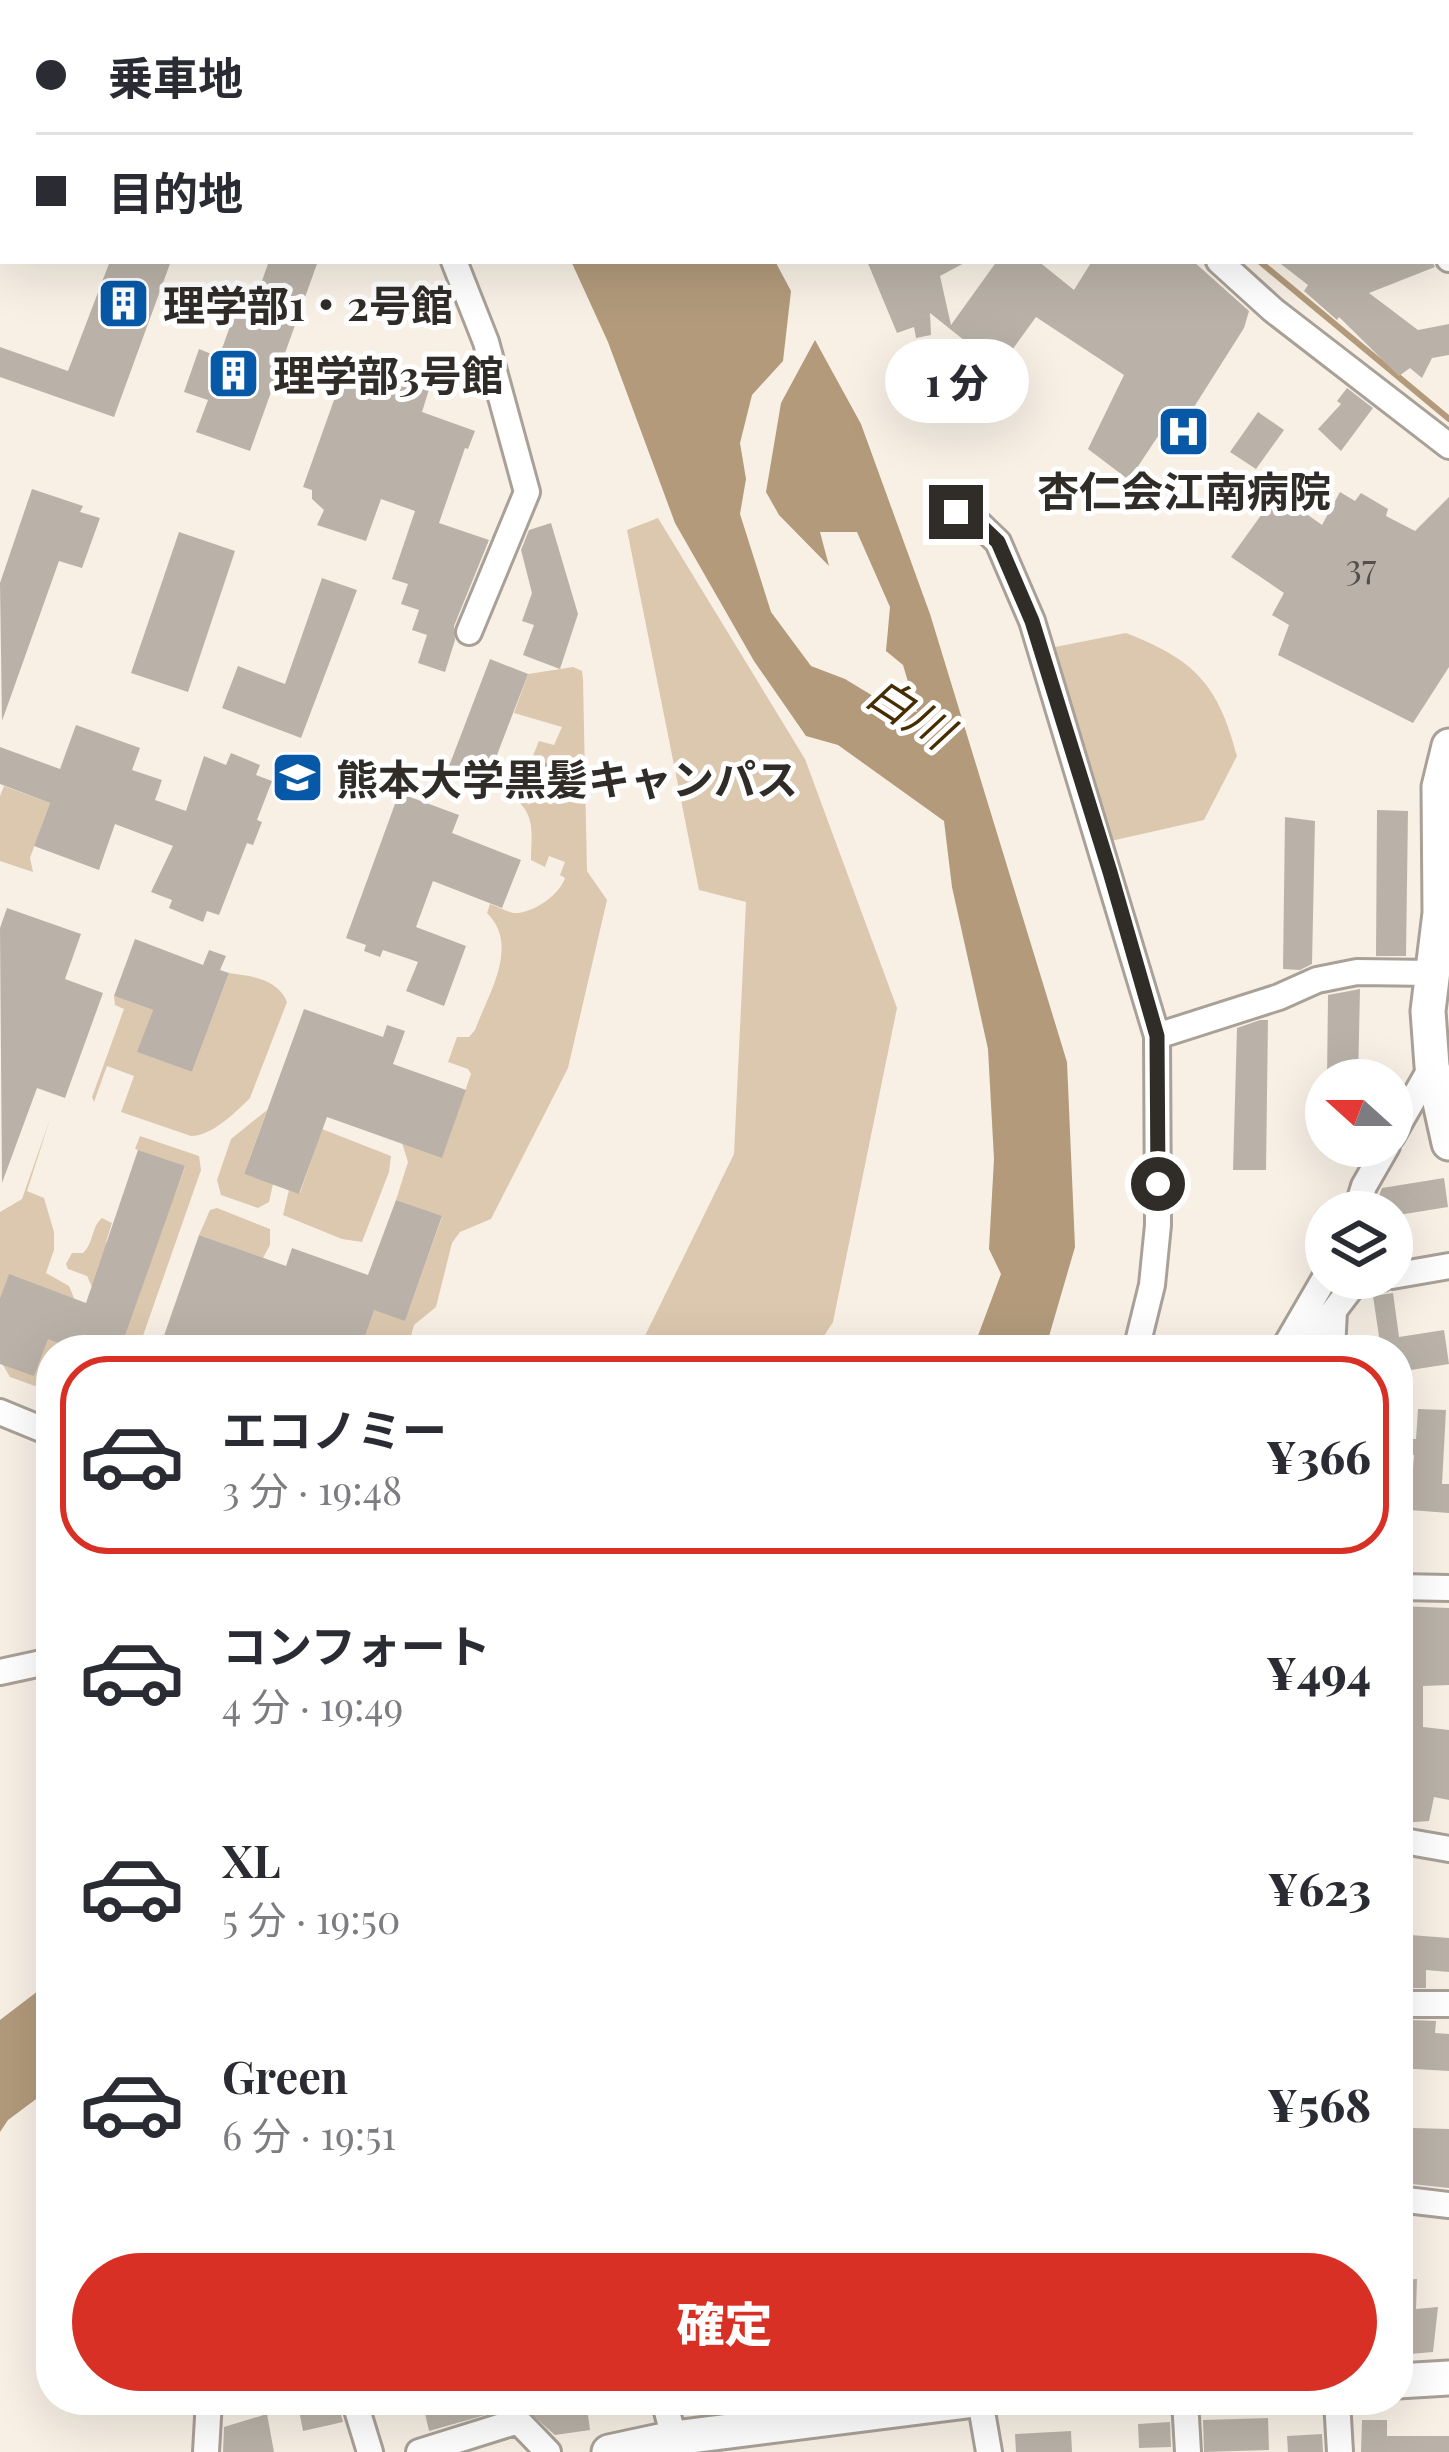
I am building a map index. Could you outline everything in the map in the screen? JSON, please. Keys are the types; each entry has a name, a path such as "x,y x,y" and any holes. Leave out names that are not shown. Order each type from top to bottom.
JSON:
{"street":[{"path":"455,264 486,342 527,491 469,632"},
{"path":"1222,264 1449,446"},
{"path":"956,512 975,520 998,542 1032,621 1157,1036 1158,1226 1152,1285 1140,1335"},
{"path":"1449,746 1439,787 1440,913 1428,1011 1432,1066 1449,1143"},
{"path":"1157,1036 1279,997 1316,980 1357,973 1433,973"},
{"path":"1413,1099 1432,1066"},
{"path":"1413,1272 1449,1266"},
{"path":"1292,1335 1313,1299"},
{"path":"1316,1335 1343,1299"},
{"path":"1333,1335 1334,1311"},
{"path":"0,1412 36,1427"},
{"path":"1413,1587 1449,1588"},
{"path":"0,1672 36,1664"},
{"path":"1413,1843 1449,1849"},
{"path":"1413,2004 1449,2004"},
{"path":"1413,2201 1449,2205"},
{"path":"1413,2380 1449,2378"},
{"path":"206,2452 208,2415"},
{"path":"359,2415 370,2452"},
{"path":"668,2415 676,2445"},
{"path":"609,2452 877,2415"},
{"path":"980,2415 989,2452"},
{"path":"1186,2415 1188,2452"},
{"path":"1338,2415 1340,2452"},
{"path":"419,2452 518,2421 548,2452"}],"shaded area":[{"path":"572,264 777,264 791,291 783,361 752,395 740,443 746,479 740,514 771,612 811,666 845,679 888,705 917,712 903,665 886,651 890,607 857,532 820,532 829,566 779,515 766,492 781,403 815,340 861,424 930,614 1067,1062 1075,1247 1049,1335 978,1335 1001,1274 989,1249 994,1159 988,1049 952,887 944,821 838,745 806,736 754,661 675,523 608,342"},
{"path":"658,518 805,759 897,1008 833,1322 825,1335 645,1335 734,1154 746,902 699,890 627,530"},
{"path":"1126,633 1170,653 1200,678 1221,710 1237,756 1204,820 1102,843 1045,649"},
{"path":"573,667 582,671 587,871 607,900 568,1068 491,1219 460,1232 452,1243 436,1307 414,1325 411,1335 365,1335 358,1304 405,1320 442,1217 396,1200 408,1162 402,1143 442,1157 471,1074 448,1062 457,1037 469,1037 475,1030 499,970 501,940 487,913 490,904 512,912 526,911 553,896 565,878 560,875 565,862 549,856 545,867 531,860 530,821 518,801 523,783 551,793 560,768 532,758 539,741 554,745 562,727 514,713 528,674"},
{"path":"4,786 50,803 30,858 33,872 0,861"},
{"path":"229,973 271,984 287,1002 250,1098 238,1110 215,1128 191,1136 121,1112 134,1076 107,1066 94,1102 124,1009 115,1005 114,996 153,1010 138,1052 192,1072"},
{"path":"267,1110 244,1174 273,1184 269,1202 258,1208 221,1195 217,1180 231,1139"},
{"path":"51,1116 27,1191 44,1198 54,1232 46,1273 69,1286 74,1298 61,1335 36,1335 36,1386 10,1377 3,1365 66,1296 9,1275 0,1298 0,1212 22,1199"},
{"path":"322,1129 391,1156 362,1242 342,1239 283,1215 289,1190 300,1193"},
{"path":"140,1136 199,1156 201,1170 143,1335 125,1335 148,1269 92,1287 87,1276 66,1264 72,1253 87,1249 102,1218 112,1223 106,1242 151,1258 185,1167 135,1149"},
{"path":"217,1208 270,1229 270,1245 263,1258 199,1235 210,1210"},
{"path":"36,1992 36,2099 0,2132 0,2020"}],"building":[{"name":"理学部1・2号館","path":"109,264 170,264 114,417 0,377 0,347 68,371"},
{"name":"理学部3号館","path":"268,264 317,264 250,451 196,432 208,400 184,392 199,349 219,357 243,290 257,295"},
{"path":"868,264 962,264 940,276 951,325 995,264 1042,264 1074,290 1090,264 1196,264 1249,311 1244,328 1182,426 1170,418 1129,480 1088,449 1124,375 1036,317 999,368 930,313 931,335 916,338 914,327 897,333"},
{"path":"1281,264 1434,264 1369,293 1418,330 1449,324 1449,355 1432,358 1422,378 1410,368 1399,376 1339,317 1337,320 1304,291 1308,285"},
{"path":"350,355 431,383 422,412 475,431 439,523 489,540 454,626 455,640 445,672 418,663 427,635 412,630 419,610 401,604 408,584 392,579 415,511 381,499 366,541 317,525 324,510 312,499 312,490 303,487"},
{"path":"1347,388 1373,408 1341,451 1318,429 1341,404 1337,401"},
{"path":"1258,412 1284,430 1256,469 1230,452"},
{"path":"32,489 83,506 80,512 100,518 82,568 59,561 2,721 0,583"},
{"path":"1340,492 1355,501 1361,493 1388,509 1386,516 1415,531 1449,497 1449,667 1413,723 1278,655 1289,625 1272,615 1284,593 1231,557 1277,493 1322,525"},
{"path":"551,523 578,614 560,669 523,655 534,625 522,621 532,593 521,550 529,530"},
{"path":"179,532 235,551 188,692 131,673"},
{"path":"322,578 357,590 301,738 222,708 238,666 285,684"},
{"path":"490,659 528,674 484,789 446,774"},
{"path":"76,725 140,748 132,770 162,780 155,800 186,811 204,756 226,765 231,753 260,765 256,775 272,781 257,820 262,822 253,845 247,843 219,915 207,911 203,922 169,908 172,900 151,892 173,846 115,824 99,870 34,846 50,803 0,784 0,747 60,769"},
{"path":"532,758 561,768 552,794 523,783"},
{"path":"399,793 459,815 452,833 521,860 502,908 433,881 416,927 466,946 444,1006 406,991 418,962 383,950 380,957 364,951 366,945 346,938"},
{"path":"1377,810 1408,811 1406,956 1376,956"},
{"path":"1285,817 1315,821 1312,964 1300,970 1283,969"},
{"path":"7,908 81,934 65,979 103,993 65,1098 37,1088 2,1183 0,928"},
{"path":"135,939 203,965 209,950 226,956 220,970 229,973 192,1072 137,1052 153,1010 114,996"},
{"path":"1360,989 1358,1059 1327,1059 1328,995"},
{"path":"304,1009 383,1037 387,1025 405,1031 393,1064 466,1090 442,1158 327,1117 299,1194 244,1174"},
{"path":"1268,1020 1266,1170 1233,1170 1237,1028"},
{"path":"138,1150 185,1166 125,1335 36,1335 34,1376 0,1364 0,1298 9,1274 86,1303"},
{"path":"1444,1178 1448,1207 1413,1213 1413,1191 1382,1188"},
{"path":"396,1200 442,1216 405,1321 374,1310 365,1335 164,1335 199,1235 286,1266 292,1248 368,1275"},
{"path":"1373,1299 1394,1299 1399,1335 1379,1335"},
{"path":"1444,1330 1449,1364 1413,1370 1412,1335"},
{"path":"1418,1409 1446,1410 1442,1484 1449,1484 1449,1513 1413,1510"},
{"path":"1413,1607 1449,1608 1449,1685 1423,1686 1423,1727 1449,1730 1449,1800 1434,1797 1429,1821 1413,1822"},
{"path":"1413,1935 1449,1938 1449,1972 1426,1970 1426,1988 1413,1988"},
{"path":"1413,2020 1436,2021 1435,2033 1449,2034 1449,2071 1413,2069"},
{"path":"1413,2128 1449,2129 1449,2188 1413,2184"},
{"path":"1413,2279 1417,2279 1416,2309 1438,2307 1433,2352 1413,2354"},
{"path":"267,2415 274,2452 223,2452 224,2427"},
{"path":"300,2415 341,2415 343,2422 303,2431"},
{"path":"425,2415 486,2415 429,2431"},
{"path":"532,2415 588,2415 590,2430 555,2435"},
{"path":"1268,2418 1269,2450 1204,2452 1203,2420"},
{"path":"1362,2420 1387,2420 1387,2436 1449,2436 1449,2452 1361,2452"},
{"path":"1170,2422 1171,2447 1139,2448 1138,2424"},
{"path":"1071,2431 1072,2452 1016,2452 1015,2434"},
{"path":"1322,2434 1323,2452 1288,2452 1287,2436"}],"waterway":[{"path":"1263,264 1449,419"}],"place":[{"name":"理学部1・2号館","path":"124,304"},
{"name":"理学部3号館","path":"234,374"},
{"name":"杏仁会江南病院","path":"1184,431"},
{"name":"熊本大学黒髪キャンパス","path":"297,778"}],"route":[{"path":"956,512 975,520 998,542 1032,621 1110,872 1157,1036 1158,1184"}],"water label":[{"name":"白川","path":"911,710"}]}
